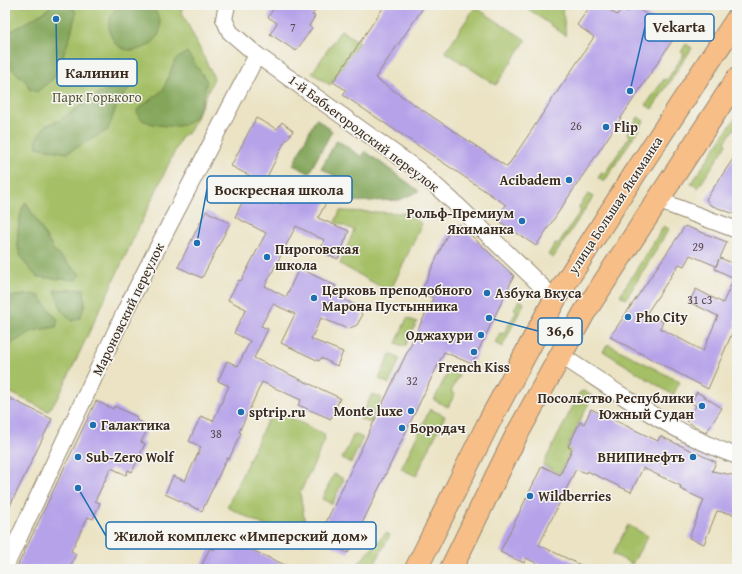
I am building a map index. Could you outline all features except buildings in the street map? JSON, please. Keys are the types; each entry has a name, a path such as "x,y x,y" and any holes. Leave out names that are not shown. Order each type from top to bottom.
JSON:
{"main road":[{"name":"улица Большая Якиманка","path":"416,569 489,422 555,299 634,175 737,19"},
{"path":"450,569 516,436 584,313 737,79"}],"street":[{"name":"1-й Бабьегородский переулок","path":"226,8 224,19 230,32 257,55 418,170 458,206 555,299"},
{"name":"Мароновский переулок","path":"5,567 130,301 257,55"},
{"path":"657,200 737,230"},
{"path":"560,355 678,429 714,448 737,456"}],"green space":[{"name":"Парк Горького","path":"5,5 185,5 181,10 214,78 190,131 182,136 59,396 48,411 5,390"},
{"path":"52,5 72,5 76,13 70,37 55,77 37,92 29,89 27,83 5,62 5,35 44,12"},
{"path":"120,5 149,5 159,18 160,30 155,40 146,47 134,50 123,48 114,41 109,23 113,12"},
{"path":"523,5 562,5 566,36"},
{"path":"475,7 526,40 496,85 445,52"},
{"path":"341,30 359,42 330,85 312,73"},
{"path":"686,44 692,48 652,109 646,105 664,79 667,80 684,54 681,52"},
{"path":"187,52 207,81 201,104 196,115 188,123 178,126 156,125 144,121 139,117 137,110 163,90 175,60"},
{"path":"115,87 129,89 116,107 108,130 67,153 37,147 36,139 45,126 60,120 101,92"},
{"path":"737,115 737,124 725,142 727,144 698,188 691,184"},
{"path":"638,117 644,121 604,182 598,178 602,172 605,173 630,136 627,134"},
{"path":"316,118 332,131 309,173 293,165"},
{"path":"337,140 362,157 365,151 419,191 400,200 342,202 350,198 351,189 341,180 321,168"},
{"path":"588,194 593,197 553,258 548,255 555,243 558,244 581,210 578,208"},
{"path":"26,202 54,251 81,275 75,280 37,277 22,258 19,252 17,240 21,212"},
{"path":"340,211 407,213 422,224 390,292 340,264 354,230 335,222"},
{"path":"664,226 669,229 626,299 620,295"},
{"path":"84,289 85,304 80,318 72,321 62,311 54,290"},
{"path":"32,294 39,296 58,320 56,327 33,331 12,343 5,358 5,300 9,297"},
{"path":"519,300 524,303 502,347 495,343 500,333 503,334 517,311 514,309"},
{"path":"407,318 417,322 405,347 396,343"},
{"path":"608,344 680,382 673,395 603,351"},
{"path":"390,354 400,359 389,384 379,379"},
{"path":"449,370 459,375 451,392 455,394 448,407 434,400"},
{"path":"584,391 592,396 567,448 571,450 560,474 543,465 580,392"},
{"path":"372,394 382,398 370,423 360,419"},
{"path":"430,409 445,416 416,476 401,469"},
{"path":"279,415 287,416 324,434 325,440 300,493 307,535 303,545 227,507 267,421"},
{"path":"354,434 363,438 351,463 342,459"},
{"path":"334,474 344,479 332,504 322,499"},
{"path":"628,525 648,536 632,564 613,554"},
{"path":"386,533 390,535 372,569 353,569"}],"place":[{"name":"Калинин","path":"56,19"},
{"name":"Vekarta","path":"630,91"},
{"name":"Flip","path":"606,127"},
{"name":"Acibadem","path":"569,180"},
{"name":"Рольф-Премиум Якиманка","path":"522,221"},
{"name":"Воскресная школа","path":"197,243"},
{"name":"Пироговская школа","path":"267,257"},
{"name":"Азбука Вкуса","path":"487,293"},
{"name":"Церковь преподобного Марона Пустынника","path":"314,298"},
{"name":"Pho City","path":"628,317"},
{"name":"36,6","path":"489,318"},
{"name":"Оджахури","path":"481,335"},
{"name":"French Kiss","path":"474,352"},
{"name":"Посольство Республики Южный Судан","path":"702,406"},
{"name":"Monte luxe","path":"411,411"},
{"name":"sptrip.ru","path":"241,412"},
{"name":"Галактика","path":"93,425"},
{"name":"Бородач","path":"402,428"},
{"name":"Sub-Zero Wolf","path":"78,457"},
{"name":"ВНИПИнефть","path":"693,457"},
{"name":"Жилой комплекс «Имперский дом»","path":"78,488"},
{"name":"Wildberries","path":"530,496"}]}
